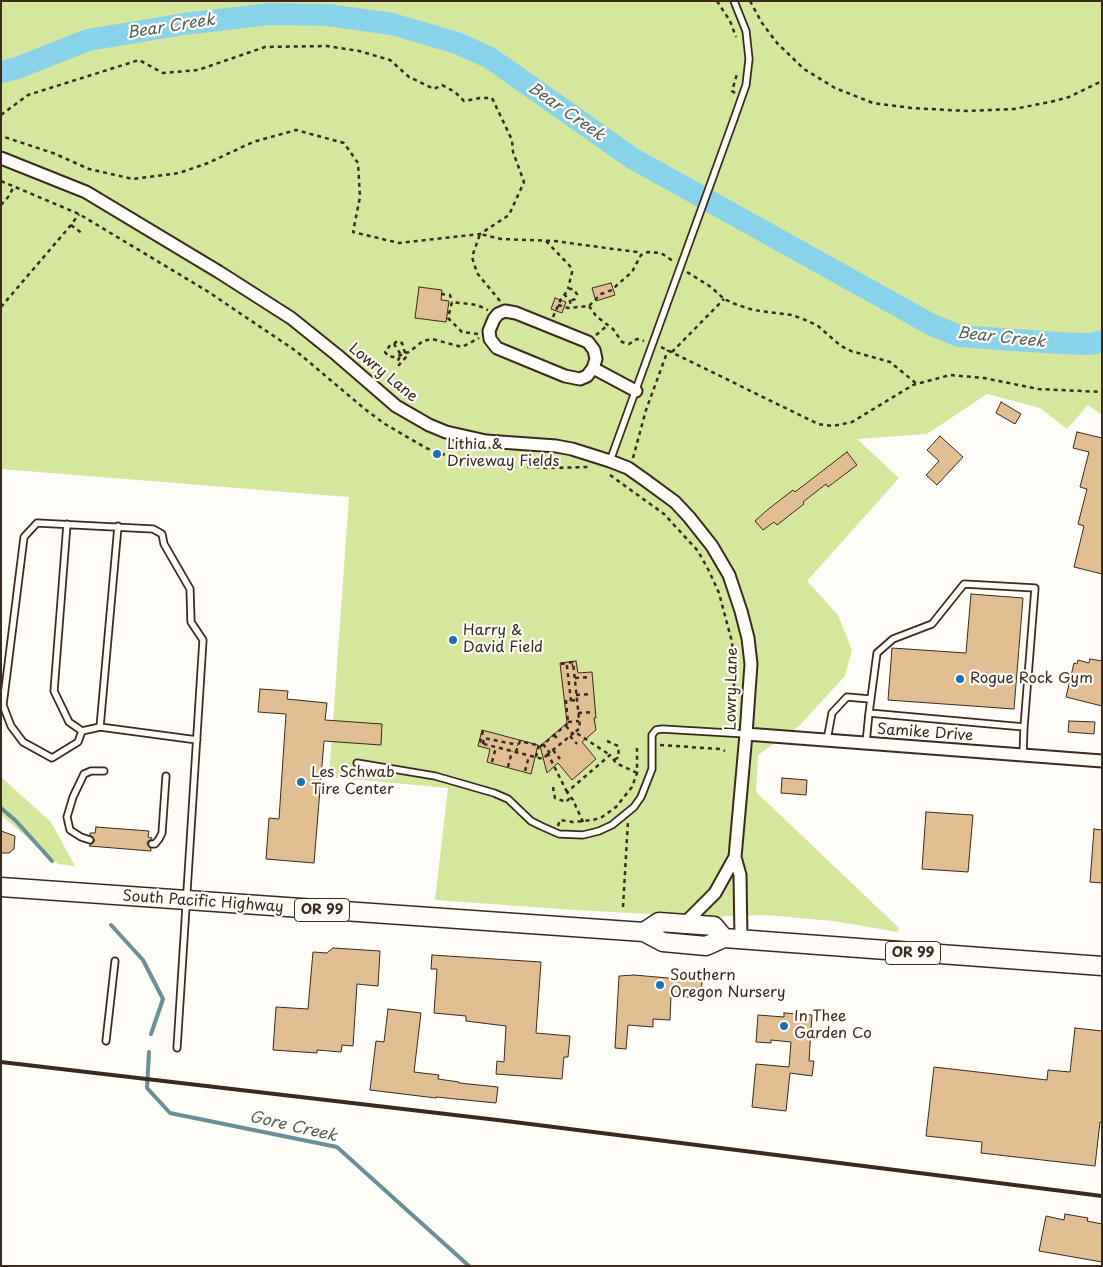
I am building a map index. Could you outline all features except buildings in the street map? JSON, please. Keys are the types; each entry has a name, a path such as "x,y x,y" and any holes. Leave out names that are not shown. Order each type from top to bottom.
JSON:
{"main road":[{"name":"South Pacific Highway","path":"1,888 644,932 663,942 706,946 733,939 1102,966"},
{"name":"South Pacific Highway","path":"644,932 658,922 714,926 733,939"}],"street":[{"name":"Lowry Lane","path":"1,158 86,192 233,281 291,318 338,355 396,406 429,425 446,432 486,441 561,447 610,461 630,470 675,502 702,532 722,561 729,575 748,638 750,664 746,734 735,857 740,875 733,939"},
{"path":"501,313 516,313 550,326 588,342 594,350 596,359 593,368 587,376 580,379 566,376 494,346 489,336 491,324 501,313"},
{"path":"593,368 636,392"},
{"name":"Samike Drive","path":"746,734 1102,761"},
{"name":"Lowry Lane","path":"684,924 715,893 735,857"}],"lane":[{"path":"610,461 746,86 749,59 746,31 734,1"},
{"path":"82,731 78,742 52,758 23,742 11,726 3,705 24,537 37,523 153,529 162,534 164,544 190,589 191,622 203,640 177,1048"},
{"path":"67,524 54,691 68,722 82,731 100,727 197,740"},
{"path":"100,727 118,526"},
{"path":"866,743 870,699 878,653 893,639 932,624 964,584 1035,588 1022,755"},
{"path":"827,740 832,713 847,697 870,699"},
{"path":"869,713 1024,727"},
{"path":"357,763 435,776 494,792 510,801 531,821 556,833 583,835 612,825 638,802 648,783 652,769 652,735 656,730 746,734"},
{"path":"90,840 70,830 67,817 73,797 84,774 90,771 104,771"},
{"path":"152,844 155,844 162,833 166,776"},
{"path":"106,1041 115,961"}],"path":[{"path":"750,1 762,23 777,43 804,70 835,88 873,102 910,108 967,111 1014,109 1069,97 1102,81"},
{"path":"719,2 734,29 738,43"},
{"path":"1,115 28,95 139,60 163,73 198,70 266,47 327,46 359,51 390,60 409,77 434,89 442,85 455,92 464,101 492,98 512,140 513,152 524,182 509,215 480,234 472,257 477,273 499,299 501,313 477,305 452,302"},
{"path":"732,91 738,68"},
{"path":"1,136 53,153 89,169 133,179 179,173 208,163 253,142 296,130 344,143 358,164 360,197 353,232 400,243 480,234 501,239 546,241 623,250 636,252 641,255"},
{"path":"1,205 9,196 14,186"},
{"path":"1,307 79,214"},
{"path":"71,225 83,234"},
{"path":"546,241 570,266 572,272 568,290 558,305 550,326"},
{"path":"558,305 571,307 590,306 601,294 612,290 632,272 641,255 648,252 661,253 677,264"},
{"path":"685,270 711,287 724,299 753,310 777,312 808,321 818,326 841,346 851,351 890,362 917,384"},
{"path":"568,290 573,289 577,294 570,301"},
{"path":"400,357 399,365 406,357 405,353 402,343 399,341 391,344 385,352 393,358 400,357 405,353 423,341 432,339 462,346 479,339 482,335 462,332 448,318 452,302 450,295 441,294"},
{"path":"564,294 570,301 571,307"},
{"path":"632,460 646,410 670,351 724,299"},
{"path":"590,306 596,316 616,332 620,341 624,344 629,344 637,339 643,340"},
{"path":"597,334 608,325"},
{"path":"394,344 404,361"},
{"path":"663,348 818,424 834,426 852,422 917,384 950,375 984,378 1038,389 1102,392"},
{"path":"484,731 480,743 543,759 580,728 573,662 560,664"},
{"path":"571,701 567,666 573,665"},
{"path":"569,682 591,677"},
{"path":"576,695 592,694"},
{"path":"516,752 520,741 539,745 543,744 566,725 568,722 566,701 577,700"},
{"path":"578,713 593,712"},
{"path":"568,722 579,721"},
{"path":"566,725 574,733 637,773"},
{"path":"554,735 559,740"},
{"path":"570,736 577,744"},
{"path":"483,744 484,738 518,745"},
{"path":"492,762 499,741"},
{"path":"606,741 618,746 619,757 614,760"},
{"path":"543,744 550,753 583,822"},
{"path":"536,758 539,745"},
{"path":"660,745 726,751"},
{"path":"556,833 560,820 583,822 602,817 616,807 632,787 637,773 638,748"},
{"path":"508,766 512,751"},
{"path":"550,753 560,759"},
{"path":"567,792 610,755"},
{"path":"525,771 529,756"},
{"path":"553,787 555,798 566,802 572,798"},
{"path":"616,807 629,822 623,907"}],"green space":[{"name":"Lithia & Driveway Fields","path":"1,1 1102,1 1102,415 1088,405 1067,429 1040,408 987,394 927,434 857,439 899,478 807,581 838,615 852,650 845,676 800,725 758,755 756,792 899,928 898,932 833,921 766,915 704,917 435,900 448,788 329,777 349,497 1,469"},
{"path":"1,777 51,822 75,866 58,864 1,815"}],"waterway":[{"name":"Bear Creek","path":"1,72 17,68 88,40 184,24 270,14 328,15 392,24 457,43 490,58 632,158 932,325 959,336 1058,343 1091,344 1102,341"},
{"name":"Gore Creek","path":"1,808 16,821 52,861"},
{"name":"Gore Creek","path":"111,925 143,960 163,999 151,1034"},
{"name":"Gore Creek","path":"149,1052 147,1088 170,1113 337,1147 469,1266"}],"railway":[{"path":"1,1062 506,1121 1102,1196"}],"place":[{"name":"Lithia & Driveway Fields","path":"437,454"},
{"name":"Harry & David Field","path":"453,640"},
{"name":"Rogue Rock Gym","path":"960,679"},
{"name":"Les Schwab Tire Center","path":"301,782"},
{"name":"Southern Oregon Nursery","path":"660,985"},
{"name":"In Thee Garden Co","path":"784,1026"}]}
